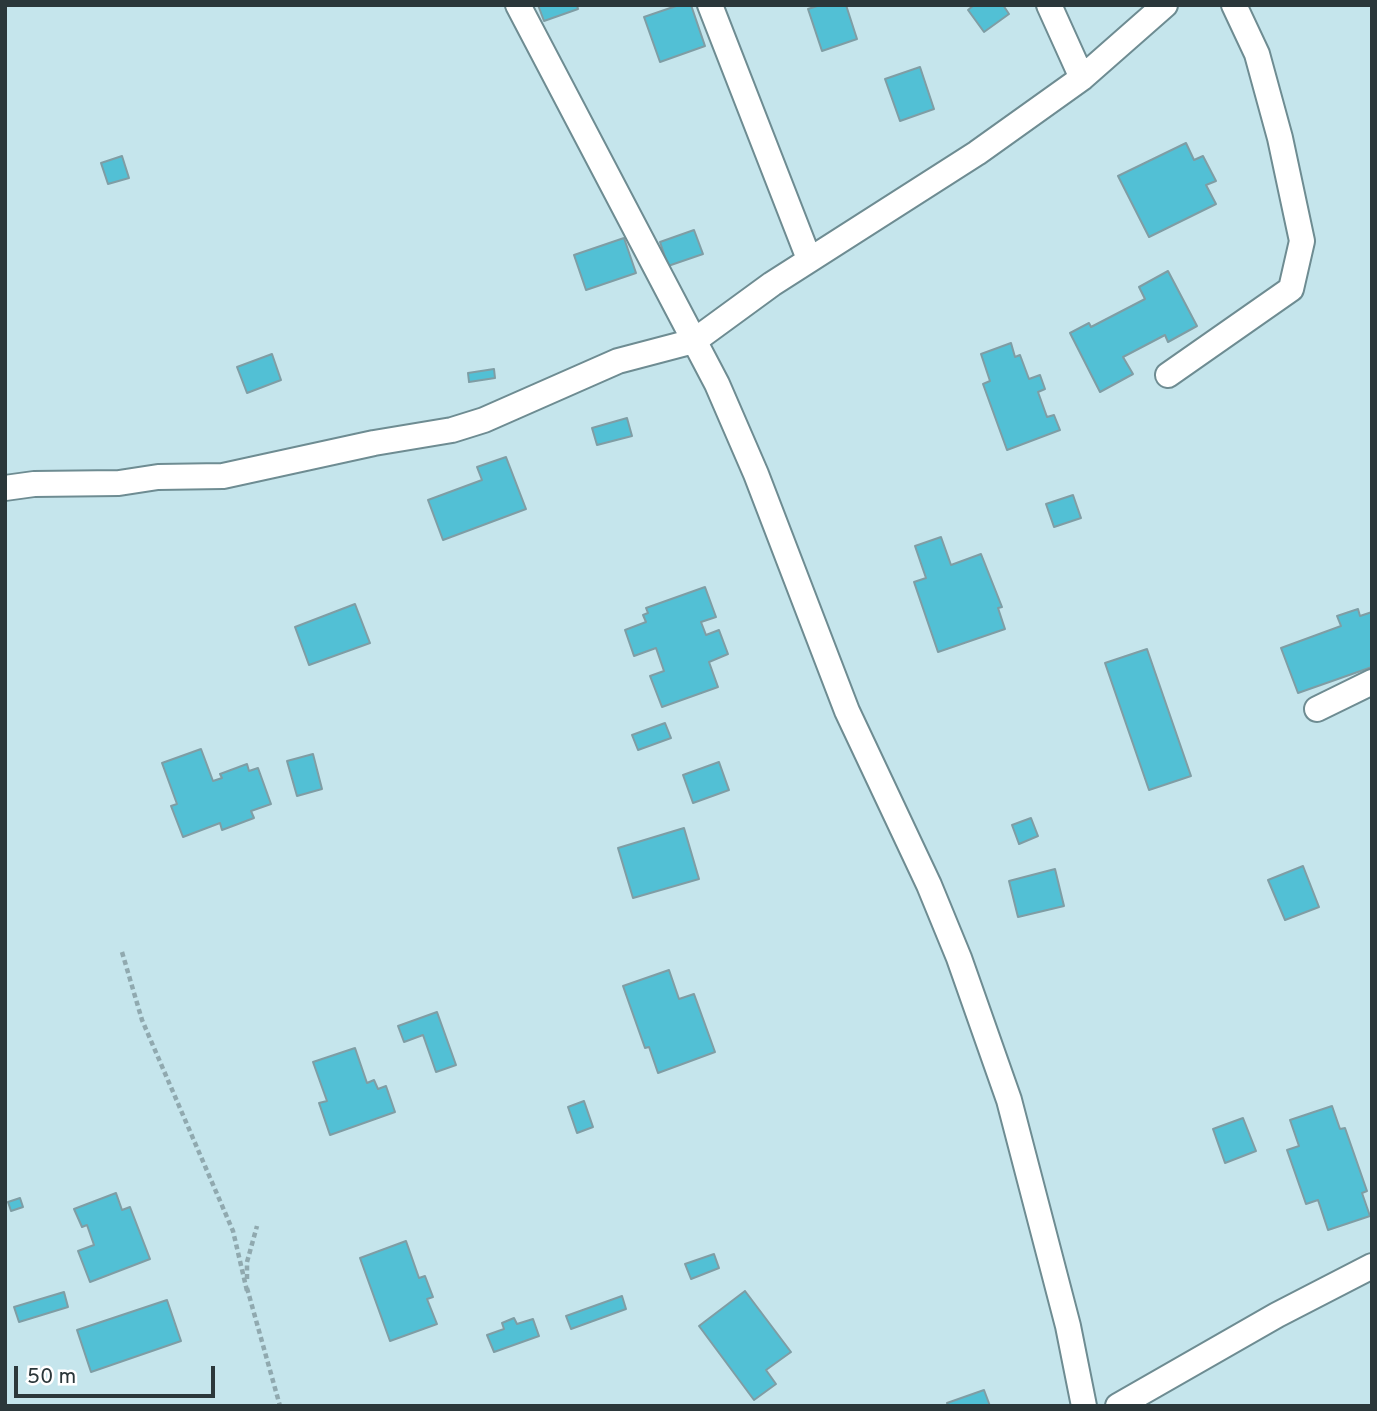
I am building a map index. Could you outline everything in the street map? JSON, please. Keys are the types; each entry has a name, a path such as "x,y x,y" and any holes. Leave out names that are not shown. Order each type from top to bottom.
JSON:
{"street":[{"path":"518,5 694,341 756,474 846,711 929,885 986,1028 1030,1176 1068,1326 1084,1406"},
{"path":"710,5 809,259"},
{"path":"1049,5 1082,78"},
{"path":"5,488 34,484 119,483 158,477 223,476 374,443 452,430 484,420 618,361 694,341 809,259 977,153 1082,78 1165,5"},
{"path":"1168,375 1291,289 1302,241 1280,138 1257,54 1234,5"},
{"path":"1317,709 1372,682"},
{"path":"1118,1406 1278,1315 1372,1266"}],"path":[{"path":"122,952 142,1020 233,1231 280,1406"},
{"path":"247,1291 247,1262 257,1226"}],"building":[{"path":"538,5 577,5 578,9 544,21"},
{"path":"679,5 691,5 705,46 660,62 644,17"},
{"path":"820,5 846,5 857,39 822,51 808,9"},
{"path":"974,5 1003,5 1009,14 984,32 968,10"},
{"path":"920,67 934,109 900,121 885,79"},
{"path":"1186,143 1194,160 1203,156 1216,181 1206,185 1216,204 1149,237 1118,176"},
{"path":"122,156 129,178 108,184 101,163"},
{"path":"694,230 703,254 668,266 660,242"},
{"path":"624,238 636,273 586,290 574,255"},
{"path":"1168,271 1197,326 1168,342 1165,335 1123,357 1133,374 1100,392 1070,333 1089,323 1091,327 1145,299 1139,287"},
{"path":"1011,343 1015,357 1020,355 1029,379 1040,375 1045,389 1038,392 1047,417 1054,415 1060,430 1007,450 983,384 990,381 981,354"},
{"path":"272,354 281,380 247,393 237,367"},
{"path":"494,369 495,378 469,382 468,373"},
{"path":"627,418 632,436 597,445 592,428"},
{"path":"506,457 526,509 443,540 428,500 482,480 477,467"},
{"path":"1073,495 1081,518 1054,527 1046,504"},
{"path":"941,537 951,565 981,554 1002,607 998,608 1005,629 938,652 914,582 926,578 915,546"},
{"path":"705,587 716,617 701,622 706,635 719,630 728,654 709,662 718,687 662,707 650,676 664,671 656,648 634,656 625,630 646,622 643,615 648,613 646,608"},
{"path":"355,604 370,643 309,665 295,627"},
{"path":"1358,609 1360,616 1372,612 1372,667 1298,693 1281,648 1341,626 1337,616"},
{"path":"1147,649 1191,776 1149,790 1105,663"},
{"path":"665,723 671,738 638,750 632,735"},
{"path":"201,749 213,781 222,778 220,774 247,764 249,771 258,768 271,804 251,811 254,818 222,830 220,823 183,837 171,806 177,804 162,763"},
{"path":"313,754 322,789 297,796 287,761"},
{"path":"719,762 729,790 693,803 683,775"},
{"path":"1031,818 1038,836 1019,844 1012,825"},
{"path":"684,828 699,879 633,898 618,848"},
{"path":"1303,866 1319,907 1285,920 1268,880"},
{"path":"1055,869 1064,906 1018,917 1009,881"},
{"path":"669,970 679,999 694,994 715,1052 658,1073 649,1047 645,1048 623,986"},
{"path":"437,1012 456,1065 436,1072 423,1035 404,1042 398,1026"},
{"path":"355,1048 367,1083 374,1080 378,1089 386,1086 395,1112 330,1135 319,1103 327,1101 313,1062"},
{"path":"584,1101 593,1127 577,1133 568,1107"},
{"path":"1332,1106 1340,1129 1345,1128 1367,1191 1362,1193 1370,1216 1328,1230 1318,1200 1306,1204 1287,1150 1299,1146 1290,1120"},
{"path":"1243,1118 1256,1151 1225,1163 1213,1129"},
{"path":"116,1193 122,1210 130,1207 150,1259 90,1282 78,1251 94,1245 87,1225 82,1227 74,1209"},
{"path":"20,1198 23,1207 11,1211 8,1202"},
{"path":"406,1241 419,1278 425,1276 433,1297 427,1299 437,1324 390,1341 360,1258"},
{"path":"714,1254 719,1268 691,1279 685,1264"},
{"path":"745,1291 791,1352 766,1370 776,1384 754,1400 699,1326"},
{"path":"64,1292 68,1307 19,1322 14,1307"},
{"path":"622,1296 626,1309 571,1329 566,1316"},
{"path":"167,1300 181,1341 91,1372 77,1330"},
{"path":"514,1318 517,1324 533,1319 539,1336 494,1352 487,1335 504,1329 502,1323"},
{"path":"984,1390 990,1406 948,1406 947,1403"}]}
